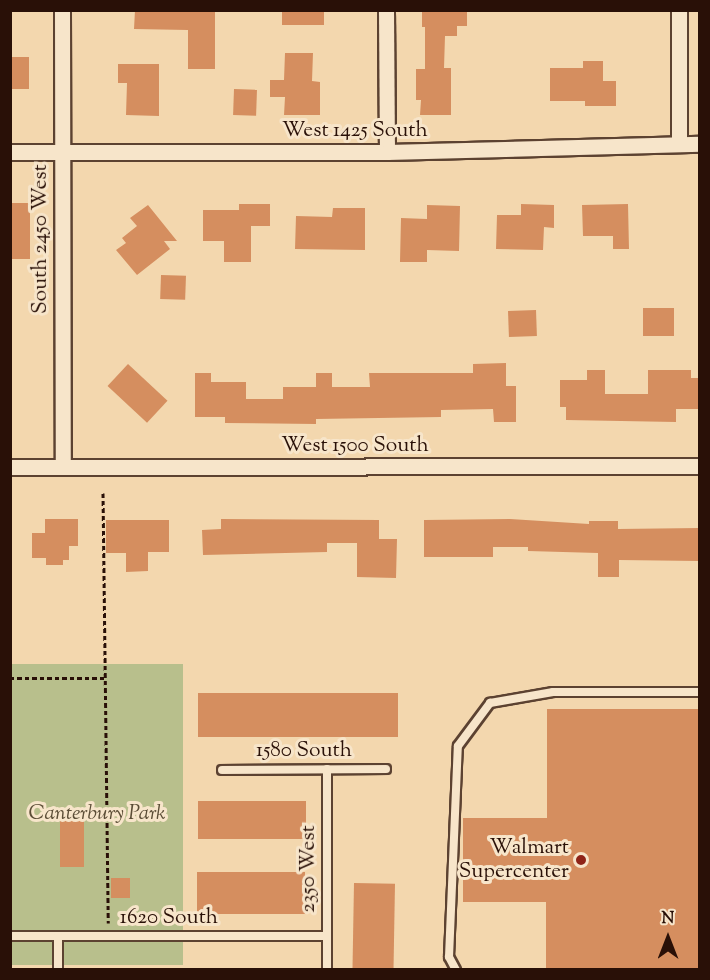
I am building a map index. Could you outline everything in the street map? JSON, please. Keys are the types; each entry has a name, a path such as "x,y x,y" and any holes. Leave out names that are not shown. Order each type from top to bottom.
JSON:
{"street":[{"name":"South 2450 West","path":"62,10 63,467"},
{"path":"386,10 387,152"},
{"path":"679,10 679,144"},
{"name":"West 1425 South","path":"10,152 387,152 699,144"},
{"name":"West 1500 South","path":"10,467 699,466"}],"lane":[{"path":"456,969 449,957 459,746 490,703 553,692 699,693"},
{"name":"2350 West","path":"327,769 327,969"},
{"name":"1580 South","path":"222,770 386,769"},
{"name":"1620 South","path":"10,936 327,936"},
{"path":"58,936 58,969"}],"path":[{"path":"103,493 108,937"},
{"path":"10,678 105,678"}],"green space":[{"name":"Canterbury Park","path":"11,664 183,664 183,965 11,965"}],"building":[{"path":"135,10 215,10 215,69 188,69 188,30 134,29"},
{"path":"282,10 324,10 324,25 282,25"},
{"path":"422,10 467,10 467,26 457,26 457,36 445,36 444,68 451,68 451,115 420,115 421,100 416,100 416,69 425,69 425,27 422,27"},
{"path":"285,53 313,53 312,81 320,82 320,115 284,115 285,97 270,97 270,80 284,80"},
{"path":"10,57 29,57 29,89 10,89"},
{"path":"583,61 603,61 603,81 616,81 616,106 585,106 585,101 550,101 550,68 583,68"},
{"path":"118,64 159,64 159,116 126,115 127,83 118,83"},
{"path":"234,89 257,90 256,116 233,115"},
{"path":"10,203 30,203 30,259 10,259"},
{"path":"239,204 270,204 270,226 251,226 251,262 224,262 224,241 203,241 203,210 239,210"},
{"path":"521,204 554,205 554,228 544,227 543,250 496,249 497,215 521,215"},
{"path":"628,204 629,249 613,249 613,236 583,236 582,205"},
{"path":"148,205 177,241 164,241 170,249 137,275 116,250 126,243 122,238 137,226 130,218"},
{"path":"427,205 460,206 459,251 427,250 427,262 400,262 401,218 427,219"},
{"path":"333,208 365,208 365,250 295,249 296,216 332,217"},
{"path":"161,275 186,276 185,300 160,299"},
{"path":"643,308 674,308 674,336 643,336"},
{"path":"536,310 537,336 509,337 508,311"},
{"path":"506,363 506,386 516,386 516,422 494,422 493,409 441,410 441,417 316,419 316,424 225,423 225,417 195,417 195,373 211,373 211,382 246,382 246,399 283,399 283,387 316,387 316,373 332,373 332,387 370,387 369,373 473,373 473,364"},
{"path":"128,364 167,401 147,423 108,386"},
{"path":"587,370 605,370 605,394 648,394 648,370 691,370 691,378 699,378 699,409 676,409 676,422 566,420 566,407 560,407 560,380 587,380"},
{"path":"45,519 78,519 78,546 69,546 69,560 63,560 63,565 46,565 46,558 32,558 32,533 45,533"},
{"path":"221,519 379,520 379,539 397,539 396,578 357,577 357,543 327,543 327,552 203,555 202,530 221,529"},
{"path":"510,519 589,524 589,521 618,521 618,529 699,528 699,561 619,560 619,577 598,577 598,553 528,551 528,547 493,547 493,557 424,557 424,520"},
{"path":"106,520 169,520 169,552 148,552 148,571 126,572 126,553 106,553"},
{"path":"198,693 398,693 398,737 198,737"},
{"name":"Walmart Supercenter","path":"547,709 699,709 699,969 546,969 546,902 463,902 463,818 547,818"},
{"path":"198,801 306,801 306,839 198,839"},
{"path":"60,817 84,817 84,867 60,867"},
{"path":"197,872 305,872 305,914 197,914"},
{"path":"111,878 130,878 130,898 111,898"},
{"path":"354,883 395,884 393,970 352,969"}],"place":[{"name":"Walmart Supercenter","path":"581,860"}]}
